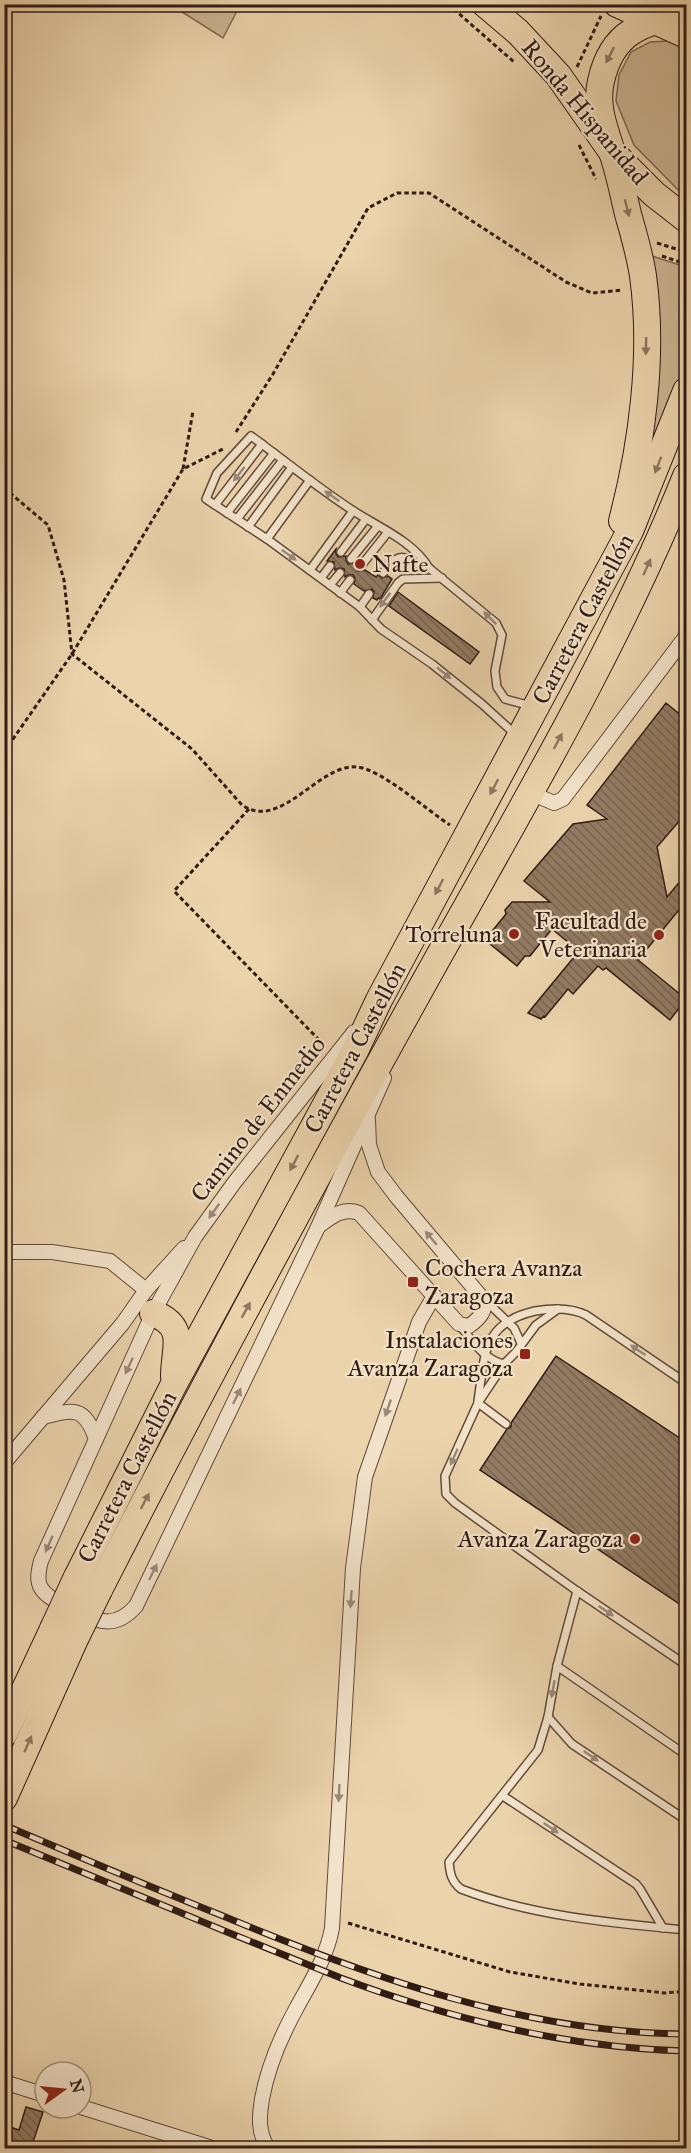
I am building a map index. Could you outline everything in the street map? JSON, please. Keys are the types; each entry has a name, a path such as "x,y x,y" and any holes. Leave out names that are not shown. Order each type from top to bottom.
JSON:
{"highway":[{"name":"Ronda Hispanidad","path":"485,4 518,32 568,87 612,152 654,194 687,219"},
{"path":"609,9 655,21 687,35"},
{"path":"609,568 632,477 640,430 646,367 644,288 638,249 605,131 599,93 606,64 619,41 629,32 655,21 687,13"},
{"name":"Carretera Castellón","path":"4,1798 64,1634 76,1579 174,1384 350,1060 379,1000 630,531 687,391"},
{"name":"Carretera Castellón","path":"4,1734 64,1634 99,1590 207,1381 531,793 633,599 687,476"},
{"path":"150,1302 176,1330 174,1384"}],"street":[{"path":"531,793 544,800 558,803 563,799 687,636"},
{"name":"Carretera Castellón","path":"150,1302 96,1440 41,1561 39,1581 41,1588 53,1599 95,1620 106,1622 127,1616 136,1606 318,1227 440,955"},
{"name":"Camino de Enmedio","path":"123,1323 139,1313 150,1302 234,1183 379,1000"},
{"path":"318,1227 339,1212 348,1210 359,1213 459,1324 469,1326 485,1309 483,1299 378,1172 369,1145 368,1116"},
{"name":"Camino de Enmedio","path":"4,1463 123,1323 150,1302 195,1237"},
{"path":"4,1252 52,1252 110,1261 150,1302"},
{"path":"268,2148 261,2136 259,2121 267,2076 282,2036 329,1942 353,1568 365,1477 419,1322 434,1296"},
{"path":"43,1417 69,1410 82,1413 90,1423 96,1440"},
{"path":"4,2082 33,2091"},
{"path":"93,2111 212,2148"}],"lane":[{"path":"429,568 422,557 388,532 353,511 251,436 217,473 207,499 267,539 360,607 372,620 482,704 520,739"},
{"path":"215,505 262,444"},
{"path":"227,513 274,453"},
{"path":"237,519 283,460"},
{"path":"248,527 292,467"},
{"path":"267,539 310,480"},
{"path":"310,570 353,511"},
{"path":"341,552 366,519"},
{"path":"351,559 378,526"},
{"path":"360,566 388,532"},
{"path":"383,573 390,563 399,556 404,556 429,568 490,616 500,629 502,641 495,671 495,681 500,693 505,699 537,707"},
{"path":"321,578 330,566"},
{"path":"330,585 339,573"},
{"path":"372,620 398,583 408,578 442,578"},
{"path":"340,593 350,580"},
{"path":"360,607 369,594"},
{"path":"483,1299 507,1321 519,1335 521,1343"},
{"path":"558,1309 536,1325 504,1364 478,1403 445,1476 447,1494 455,1503 577,1591 687,1665"},
{"path":"478,1403 485,1355 494,1333 507,1321 539,1311 558,1309 570,1309 586,1315 687,1383"},
{"path":"459,1324 485,1355 504,1364"},
{"path":"478,1403 506,1424"},
{"path":"577,1591 557,1666 548,1717 538,1750 449,1862 450,1874 454,1883 461,1889 535,1909 603,1922 687,1930"},
{"path":"557,1666 687,1755"},
{"path":"548,1717 572,1744 687,1820"},
{"path":"502,1796 636,1884 663,1928"}],"path":[{"path":"448,4 515,62"},
{"path":"568,87 609,9"},
{"path":"578,143 599,184"},
{"path":"233,437 273,374 368,208 397,193 429,193 566,282 592,293 644,288"},
{"path":"657,255 687,264"},
{"path":"4,752 72,654 183,469 193,411"},
{"path":"183,469 227,446"},
{"path":"4,488 48,525 64,580 72,654 192,749 242,805 249,810 268,811 279,807 338,771 359,767 380,776 467,836"},
{"path":"249,810 174,891 335,1057"},
{"path":"332,1917 510,1972 580,1984 665,1993 687,1991"}],"shaded area":[{"path":"171,5 240,5 223,38"},
{"path":"669,41 686,48 686,198 634,145 616,101 619,75 631,52 650,42"},
{"path":"649,255 686,267 686,366 658,439 653,441 650,440"}],"building":[{"path":"336,549 338,557 346,556 348,564 356,563 358,571 365,570 376,577 378,575 382,578 388,576 392,579 380,599 373,598 372,589 364,591 354,584 353,575 345,577 344,569 335,570 334,562 327,561"},
{"path":"398,592 479,652 470,664 389,606"},
{"path":"666,703 687,720 687,812 657,847 667,897 687,873 687,900 638,960 686,999 670,1020 606,968 603,970 598,966 573,994 568,989 541,1019 528,1013 579,951 552,929 530,956 525,956 517,966 485,940 506,914 505,910 512,902 550,902 524,881 573,824 607,819 587,805"},
{"name":"Avanza Zaragoza","path":"556,1356 687,1443 687,1609 480,1470 507,1429 511,1427 511,1423"},
{"path":"26,2107 33,2109 33,2120 40,2120 31,2148 4,2148 7,2126 19,2130"}],"railway":[{"path":"4,1825 278,1939 392,1980 508,2012 566,2024 626,2031 686,2034"},
{"path":"4,1840 382,1993 511,2029 598,2044 686,2051"}],"place":[{"name":"Nafte","path":"360,564"},
{"name":"Torreluna","path":"514,934"},
{"name":"Facultad de Veterinaria","path":"659,935"},
{"name":"Cochera Avanza Zaragoza","path":"413,1282"},
{"name":"Instalaciones Avanza Zaragoza","path":"525,1354"},
{"name":"Avanza Zaragoza","path":"635,1539"}]}
